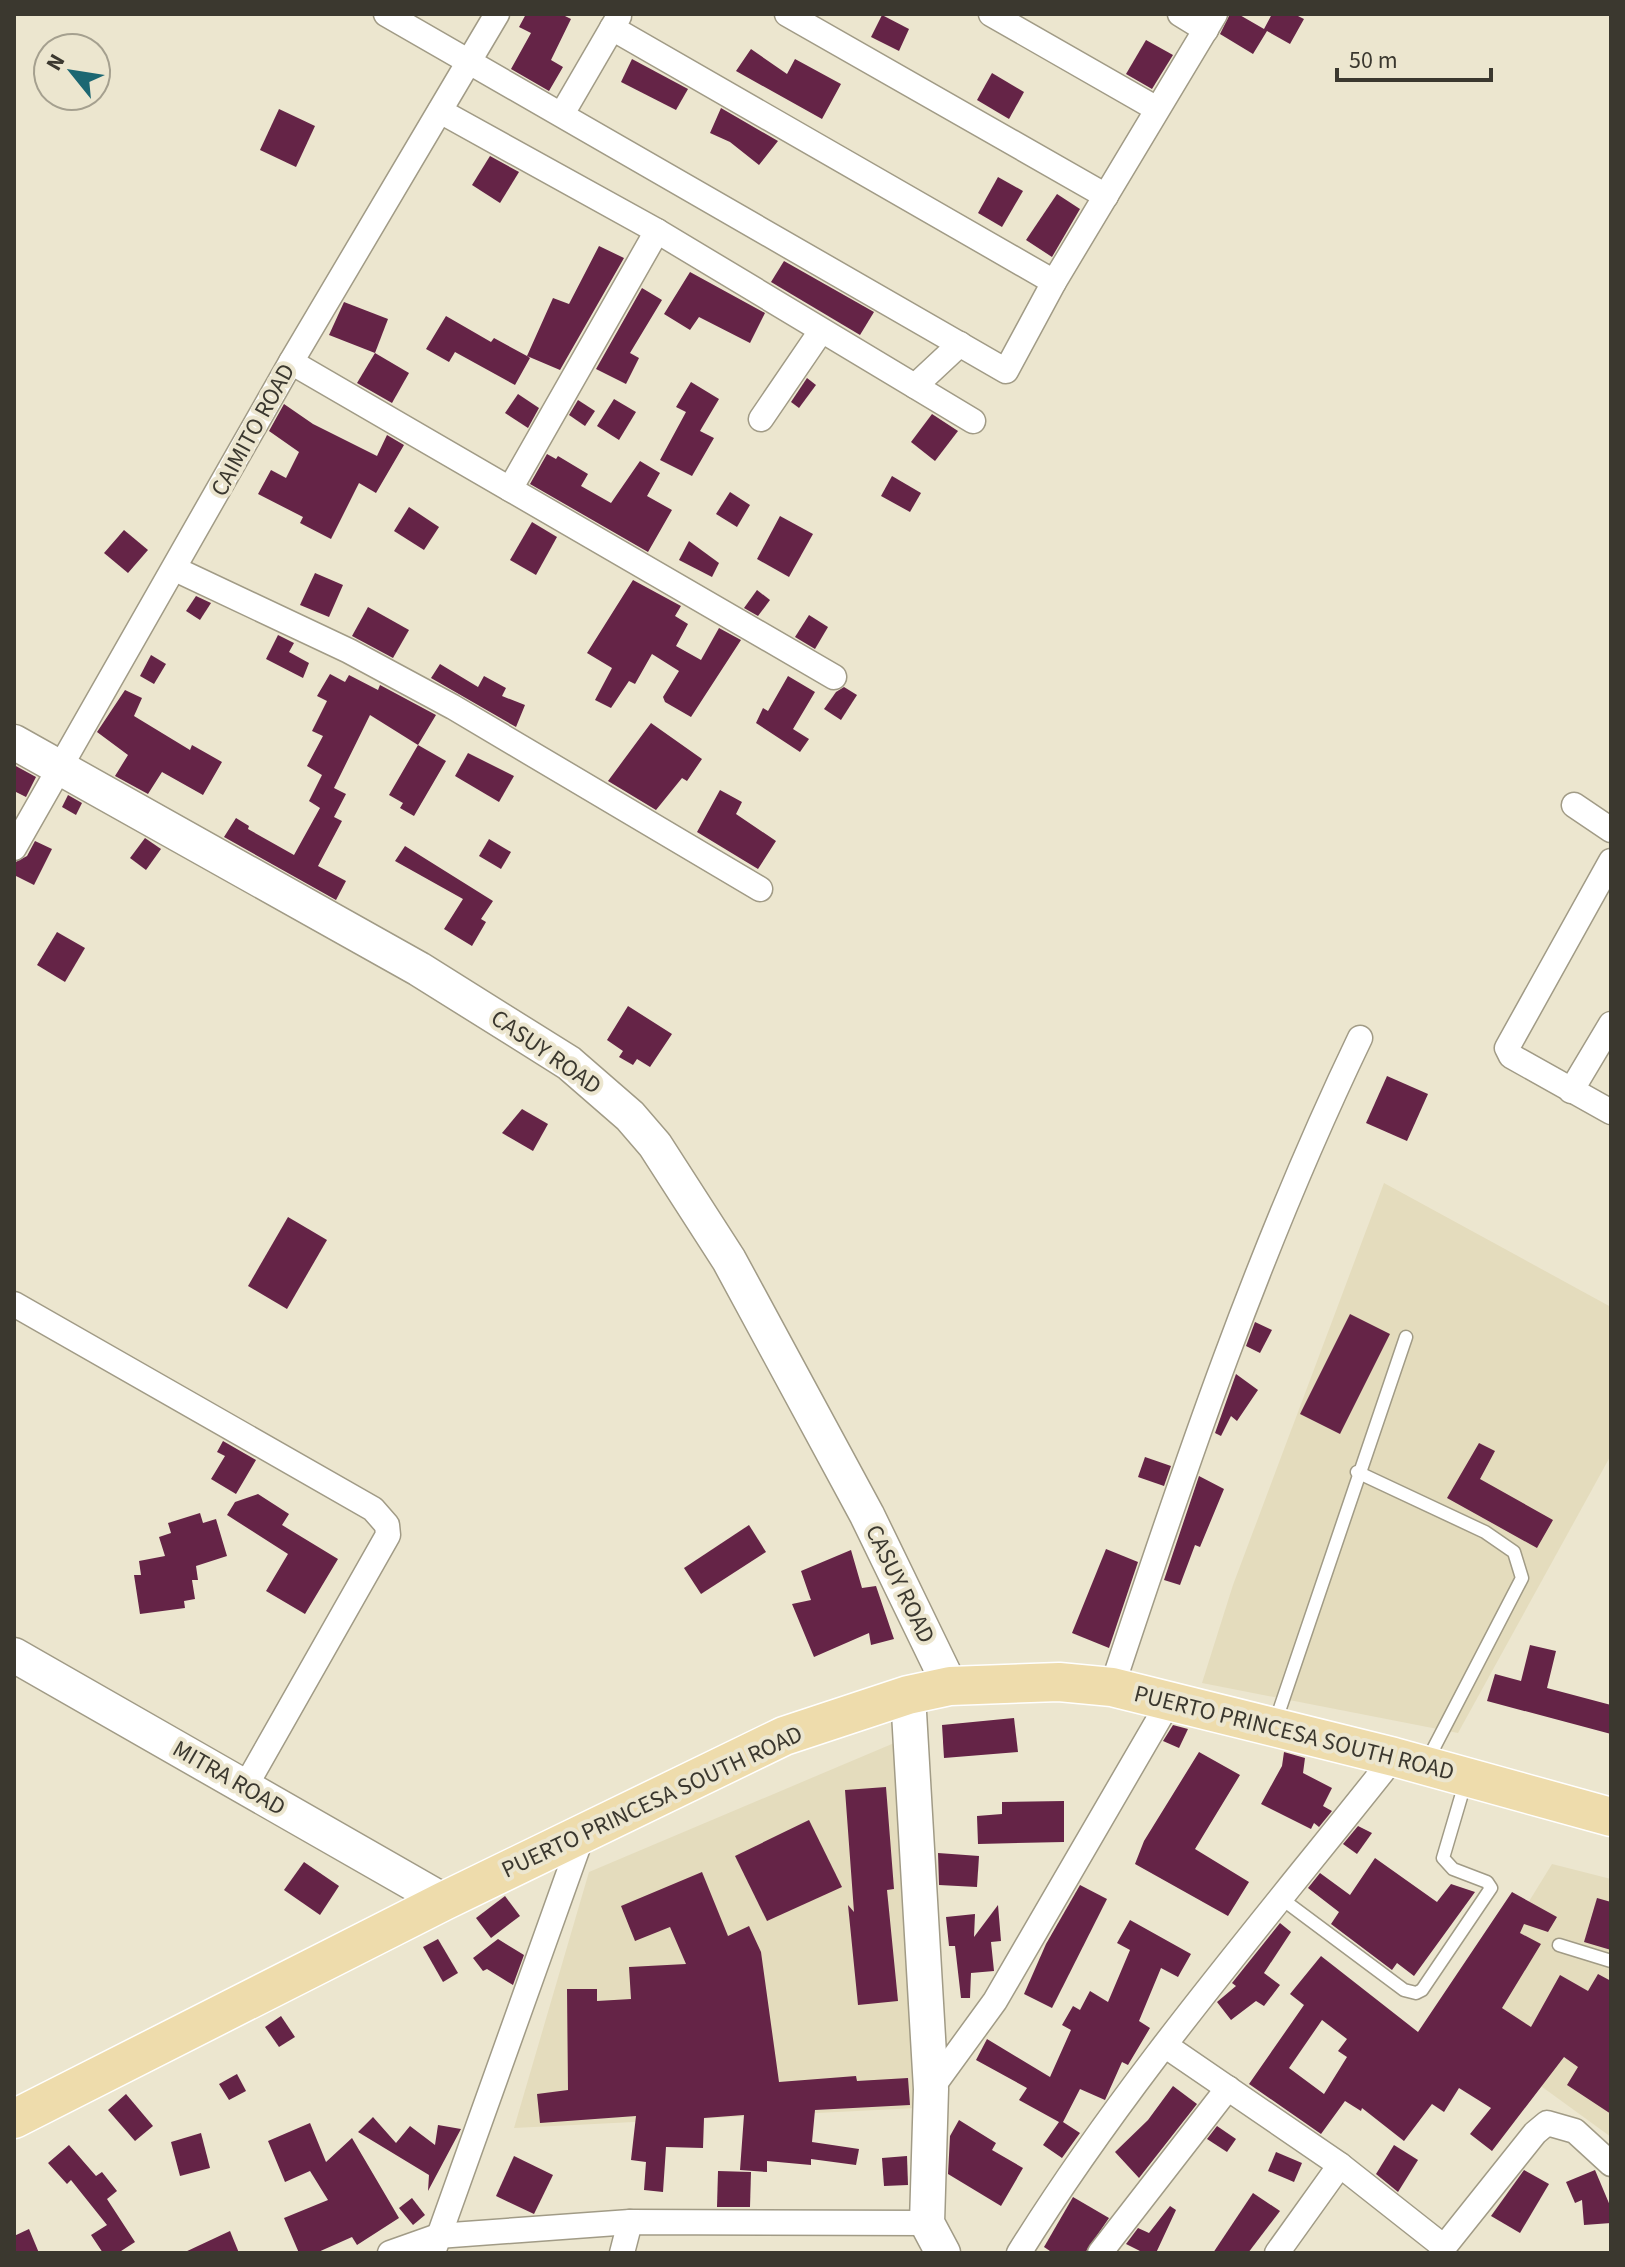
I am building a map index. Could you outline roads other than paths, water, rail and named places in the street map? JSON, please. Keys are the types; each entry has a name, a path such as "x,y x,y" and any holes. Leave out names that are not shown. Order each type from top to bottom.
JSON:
{"main road":[{"name":"PUERTO PRINCESA SOUTH ROAD","path":"14,2119 444,1901 784,1736 908,1695 950,1686 1059,1682 1112,1687 1409,1761 1611,1817"}],"street":[{"path":"386,14 1006,371 1054,282 1211,22 1180,14"},
{"name":"CAIMITO ROAD","path":"14,848 291,362 497,14"},
{"path":"787,14 1106,196"},
{"path":"991,14 1157,109"},
{"path":"562,114 616,21 1054,282"},
{"path":"440,111 657,231 973,421"},
{"path":"510,489 657,231"},
{"path":"761,419 821,331"},
{"path":"915,386 960,344"},
{"path":"291,362 834,677"},
{"path":"175,569 349,651 453,707 760,889"},
{"name":"CASUY ROAD","path":"14,742 419,969 569,1063 630,1116 655,1145 729,1260 867,1515 950,1686"},
{"path":"1574,805 1611,830"},
{"path":"1611,861 1508,1043 1511,1056 1611,1112"},
{"path":"1571,1091 1611,1024"},
{"path":"1112,1687 1200,1422 1286,1199 1360,1038"},
{"path":"14,1304 373,1509 387,1525 388,1535 245,1787"},
{"name":"MITRA ROAD","path":"14,1655 444,1901"},
{"path":"390,2253 436,2244 630,2222 935,2238 931,2089 908,1695"},
{"path":"931,2089 995,2001 1170,1700"},
{"path":"1019,2253 1055,2195 1166,2046 1282,1899 1409,1761"},
{"path":"436,2244 582,1836"},
{"path":"1166,2046 1340,2165 1444,2250 1535,2133 1547,2123 1575,2131 1611,2164"},
{"path":"1100,2253 1228,2088"},
{"path":"1277,2253 1340,2165"},
{"path":"622,2253 630,2222"}],"lane":[{"path":"1274,1726 1357,1472 1406,1337"},
{"path":"1357,1472 1485,1532 1514,1552 1522,1578 1409,1761"},
{"path":"1282,1899 1404,1990 1416,1993 1422,1990 1491,1888 1487,1882 1447,1866 1443,1858 1466,1777"},
{"path":"1559,1945 1611,1961"}]}
